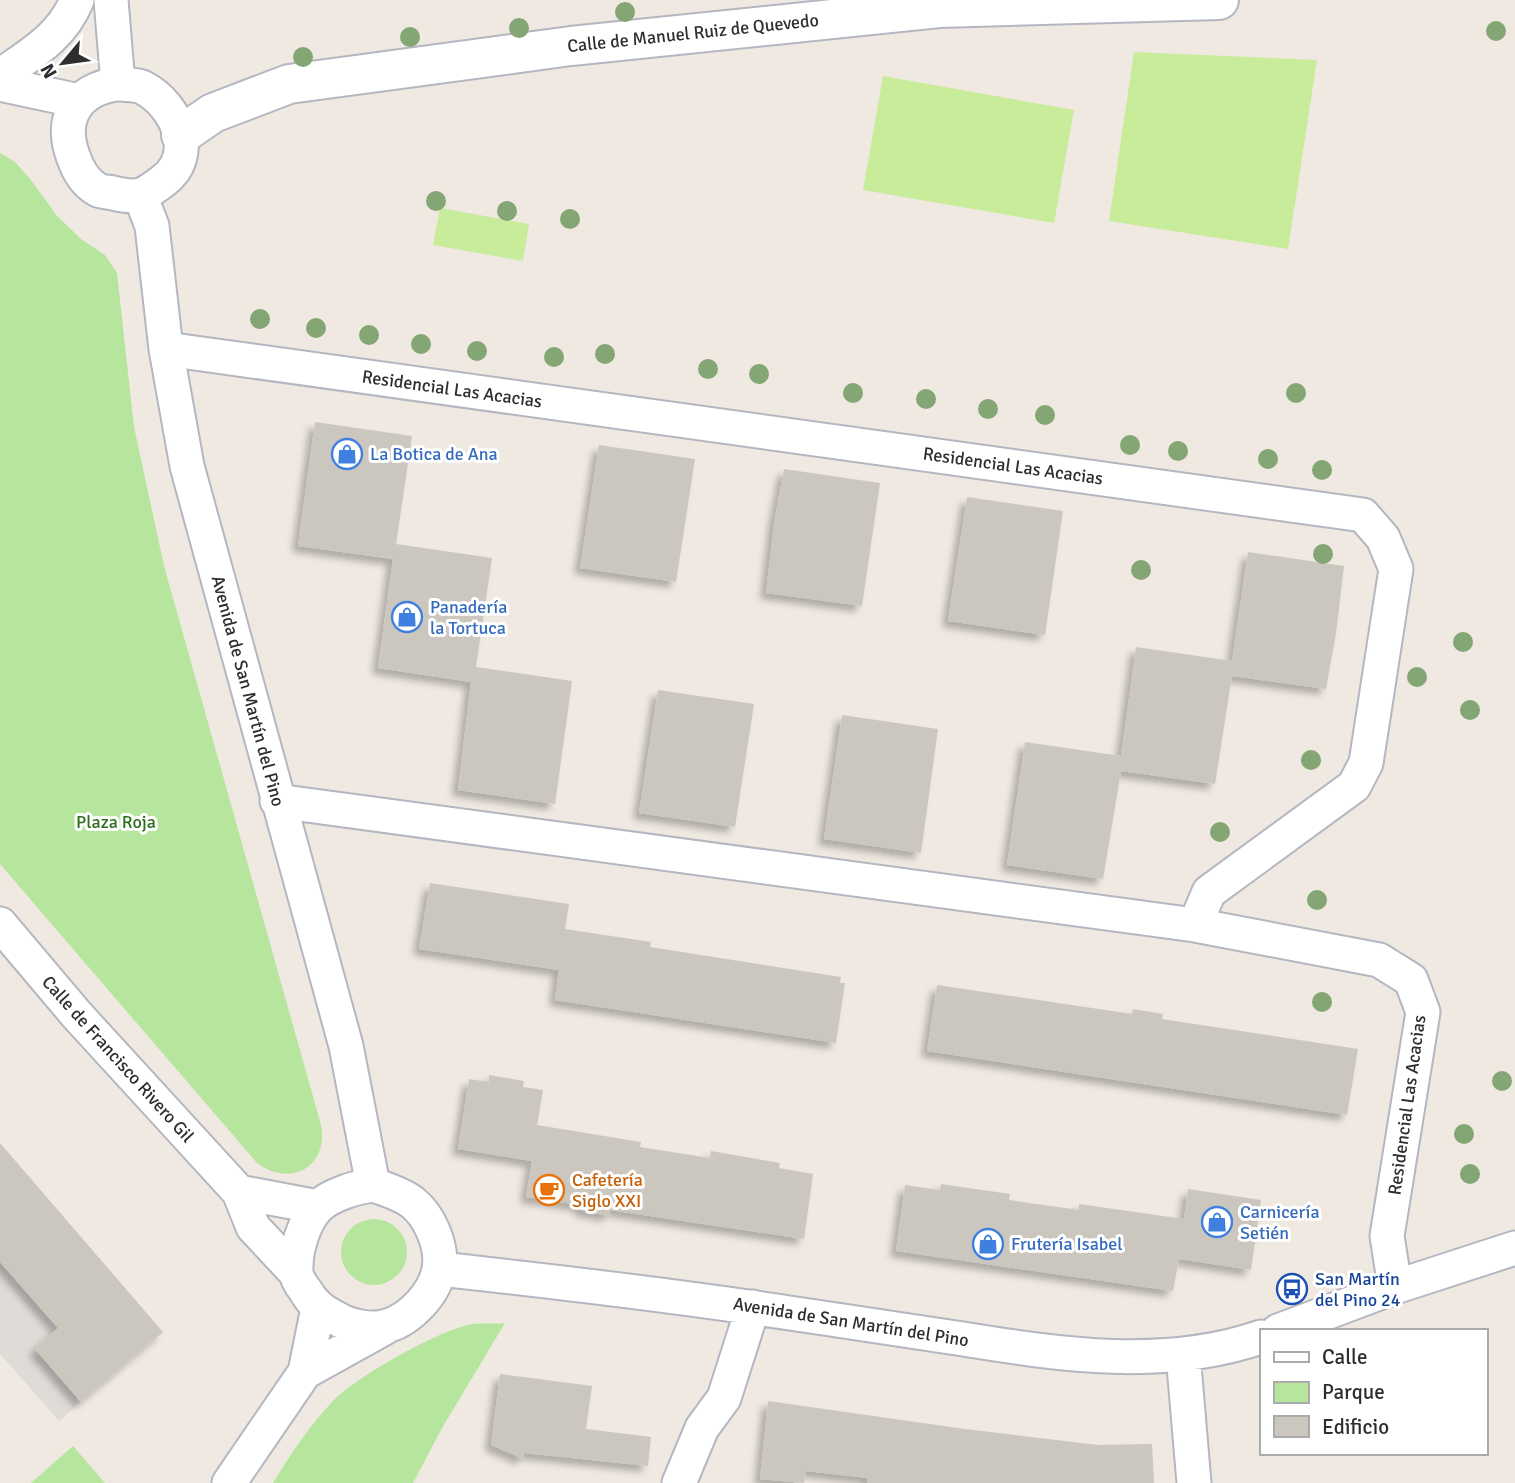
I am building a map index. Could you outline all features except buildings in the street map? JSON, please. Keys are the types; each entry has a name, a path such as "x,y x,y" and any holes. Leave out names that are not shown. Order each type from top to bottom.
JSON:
{"main road":[{"name":"Calle de Manuel Ruiz de Quevedo","path":"181,135 213,113 289,84 829,10 1219,0"}],"street":[{"path":"0,76 52,39 69,19 78,0"},
{"path":"111,0 118,84"},
{"path":"0,84 79,101"},
{"path":"118,84 141,86 157,96 172,112 181,135 179,160 167,177 140,195 122,195 98,190 78,170 69,147 67,124 79,101 99,86 118,84"},
{"name":"Avenida de San Martín del Pino","path":"140,195 152,226 166,349 187,466 346,1046 373,1185"},
{"name":"Residencial Las Acacias","path":"166,349 1363,515 1383,538 1396,569 1366,762 1354,786 1209,892 1195,925"},
{"name":"Residencial Las Acacias","path":"277,801 1195,925 1379,960 1411,980 1423,1012 1387,1236 1395,1287"},
{"name":"Calle de Francisco Rivero Gil","path":"0,924 76,1014 239,1192 253,1227 296,1273"},
{"path":"305,1372 415,1311 434,1285 440,1269 433,1228 413,1203 388,1189 373,1185 353,1188 318,1207 300,1238 296,1273 317,1308 349,1326 386,1326"},
{"path":"239,1192 318,1207"},
{"path":"1283,1329 1395,1287 1515,1248"},
{"name":"Avenida de San Martín del Pino","path":"440,1269 670,1295 1006,1346 1111,1357 1144,1358 1183,1354 1260,1337"},
{"path":"679,1483 702,1428 723,1398 753,1307"},
{"path":"229,1483 305,1372 317,1308"},
{"path":"1183,1354 1194,1483"}],"green space":[{"path":"1134,52 1317,60 1288,249 1109,221"},
{"path":"883,76 1074,110 1054,223 863,190"},
{"name":"Plaza Roja","path":"0,153 15,162 57,216 81,239 105,255 117,273 134,427 164,566 321,1125 322,1140 319,1152 313,1162 294,1173 282,1174 257,1163 0,864"},
{"path":"440,208 529,224 523,261 433,245"},
{"path":"374,1219 387,1222 397,1229 404,1239 407,1252 404,1265 397,1275 387,1282 374,1285 361,1282 351,1275 344,1265 341,1252 344,1239 351,1229 361,1222"},
{"path":"505,1323 442,1428 413,1483 273,1483 325,1410 360,1379 420,1344 458,1328 473,1324"},
{"path":"73,1446 105,1483 31,1483"}],"shaded area":[{"path":"0,1252 38,1306 58,1328 35,1349 81,1402 59,1421 0,1354"}],"place":[{"name":"La Botica de Ana","path":"347,454"},
{"name":"Panadería la Tortuca","path":"407,617"},
{"name":"Cafetería Siglo XXI","path":"549,1190"},
{"name":"Carnicería Setién","path":"1217,1222"},
{"name":"Frutería Isabel","path":"988,1244"},
{"name":"San Martín del Pino 24","path":"1292,1289"}]}
